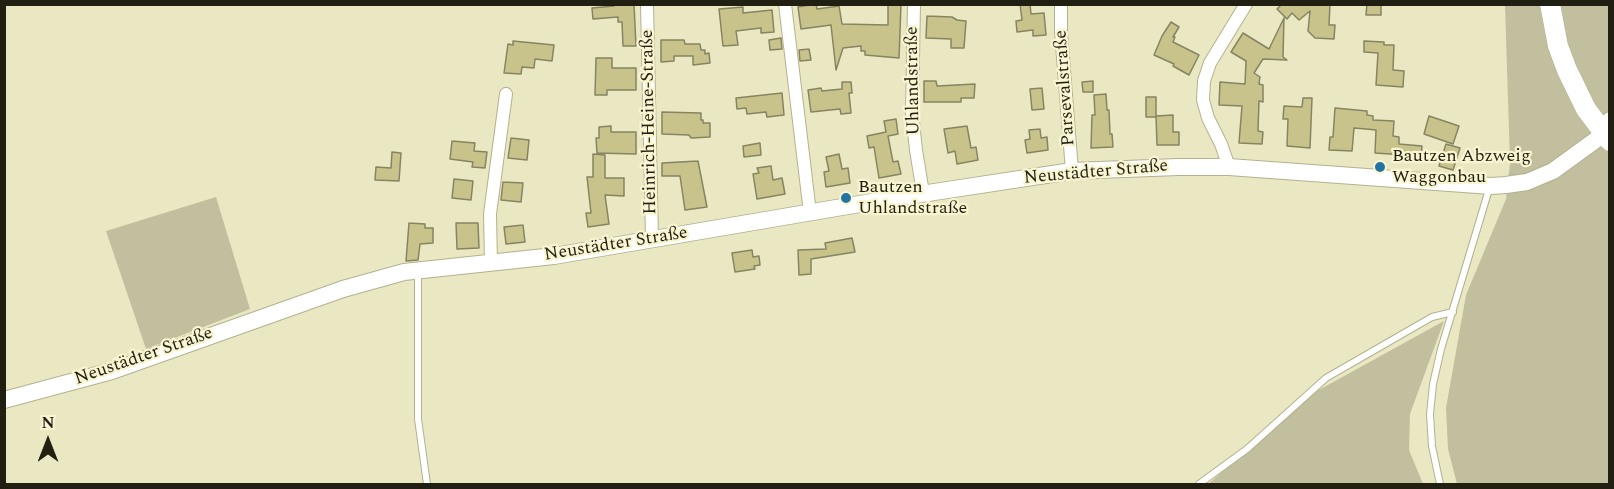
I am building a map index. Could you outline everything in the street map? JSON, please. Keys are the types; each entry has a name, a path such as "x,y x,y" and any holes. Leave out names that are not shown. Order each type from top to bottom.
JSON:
{"main road":[{"path":"1550,4 1558,46 1567,70 1586,109 1607,131"}],"street":[{"name":"Heinrich-Heine-Straße","path":"647,4 652,239"},
{"path":"785,4 810,213"},
{"name":"Uhlandstraße","path":"914,4 912,113 915,150 923,194"},
{"name":"Parsevalstraße","path":"1061,4 1061,32 1072,171"},
{"path":"1229,167 1208,118 1203,100 1204,81 1210,63 1246,4"},
{"path":"491,263 490,214 506,94"},
{"name":"Neustädter Straße","path":"4,400 112,371 343,289 377,278 418,270 554,256 1072,171 1229,167 1491,186 1527,182 1541,177 1580,153 1607,131"}],"lane":[{"path":"1440,484 1432,446 1430,414 1432,384 1491,186"},
{"path":"418,270 418,419 427,484"},
{"path":"1199,484 1247,449 1326,378 1432,317 1453,312"}],"shaded area":[{"path":"1505,5 1609,5 1609,484 1457,484 1448,449 1446,408 1466,295 1506,199 1510,163"},
{"path":"216,197 250,309 146,349 106,231"},
{"path":"1444,321 1410,414 1409,450 1423,484 1208,484 1317,391"}],"building":[{"path":"614,4 634,4 636,46 623,46 622,22 618,22 618,17 593,19 592,8 614,6"},
{"path":"816,4 817,9 839,6 842,24 888,25 888,4 901,4 899,58 865,55 865,51 861,51 861,46 843,48 836,70 831,25 801,29 798,7"},
{"path":"1020,4 1030,4 1031,14 1044,13 1046,35 1033,36 1033,30 1017,32 1016,21 1022,20"},
{"path":"1282,4 1330,4 1329,25 1335,25 1334,39 1315,38 1308,31 1310,11 1299,20 1292,13 1287,19 1277,9"},
{"path":"1367,4 1381,4 1381,15 1366,15"},
{"path":"743,7 743,13 772,10 774,32 761,33 761,28 736,31 738,45 723,46 719,9"},
{"path":"927,16 952,17 966,21 964,48 951,48 951,39 926,38"},
{"path":"1284,18 1283,57 1287,60 1263,59 1254,73 1260,77 1259,84 1263,85 1263,102 1259,101 1258,131 1263,132 1262,144 1239,143 1242,106 1219,105 1220,82 1245,84 1246,61 1231,52 1243,33 1269,49"},
{"path":"1171,22 1179,27 1173,37 1175,37 1173,42 1199,55 1189,75 1173,66 1174,64 1154,55"},
{"path":"781,38 782,49 770,50 769,40"},
{"path":"661,40 684,40 685,44 700,44 705,54 709,53 710,63 693,65 693,56 674,56 674,61 661,62"},
{"path":"513,41 554,45 552,61 535,59 534,68 522,67 521,74 504,73 508,44 513,45"},
{"path":"1364,41 1394,45 1393,70 1404,71 1403,87 1376,85 1378,53 1364,52"},
{"path":"809,49 811,60 800,61 799,50"},
{"path":"596,58 612,58 612,68 636,68 636,90 607,90 607,95 595,95"},
{"path":"924,81 936,81 937,86 975,84 974,98 961,98 961,102 924,102"},
{"path":"1093,81 1093,92 1083,92 1082,82"},
{"path":"842,82 851,82 852,93 849,93 851,113 841,114 840,109 811,112 808,90 842,89"},
{"path":"1042,88 1044,109 1032,110 1030,89"},
{"path":"782,93 784,115 767,117 766,112 747,114 746,108 737,109 736,98"},
{"path":"1106,94 1113,147 1091,148 1092,115 1095,115 1094,95"},
{"path":"1146,97 1156,97 1156,117 1146,117"},
{"path":"1303,98 1312,98 1310,148 1287,146 1288,119 1283,119 1284,106 1302,107"},
{"path":"1335,108 1367,111 1367,115 1373,116 1373,120 1394,121 1393,136 1399,137 1399,144 1422,146 1421,156 1375,153 1376,130 1354,128 1352,151 1329,150 1330,137 1333,137"},
{"path":"662,112 701,113 703,123 710,123 710,137 691,138 689,135 662,134"},
{"path":"1173,115 1173,132 1179,132 1179,145 1157,145 1156,116"},
{"path":"1429,116 1459,126 1453,144 1424,134"},
{"path":"896,119 898,134 888,136 893,162 898,161 901,174 879,178 874,147 869,148 867,136 886,132 884,121"},
{"path":"611,126 611,132 636,132 636,154 597,153 596,138 599,138 599,127"},
{"path":"967,126 971,148 976,147 978,160 957,164 955,151 948,153 944,129"},
{"path":"1040,129 1041,138 1047,137 1048,150 1027,153 1025,140 1030,139 1029,130"},
{"path":"511,138 529,140 527,160 508,158"},
{"path":"452,141 475,143 474,151 487,152 485,168 472,167 473,162 450,159"},
{"path":"760,143 761,155 744,157 743,146"},
{"path":"1446,144 1460,148 1453,170 1439,166"},
{"path":"392,152 401,153 399,181 375,180 376,167 391,168"},
{"path":"593,154 605,155 605,178 624,178 624,196 605,195 609,224 588,227 586,213 591,213 587,177 593,177"},
{"path":"839,154 842,169 848,168 850,183 826,187 824,172 829,171 826,157"},
{"path":"698,161 707,207 685,210 680,176 662,176 662,163"},
{"path":"771,166 773,180 782,178 785,194 757,199 753,174 759,173 757,168"},
{"path":"454,179 473,181 471,200 452,198"},
{"path":"503,182 523,183 521,202 501,200"},
{"path":"409,223 425,224 425,228 433,228 433,243 420,244 418,260 406,261"},
{"path":"456,223 478,223 479,248 457,249"},
{"path":"523,225 525,242 506,244 504,227"},
{"path":"852,238 855,252 811,259 811,274 799,275 798,250 826,249 825,243"},
{"path":"752,250 753,257 759,256 760,265 754,266 755,269 735,272 732,253"}],"place":[{"name":"Bautzen Abzweig Waggonbau","path":"1380,167"},
{"name":"Bautzen Uhlandstraße","path":"846,198"}]}
